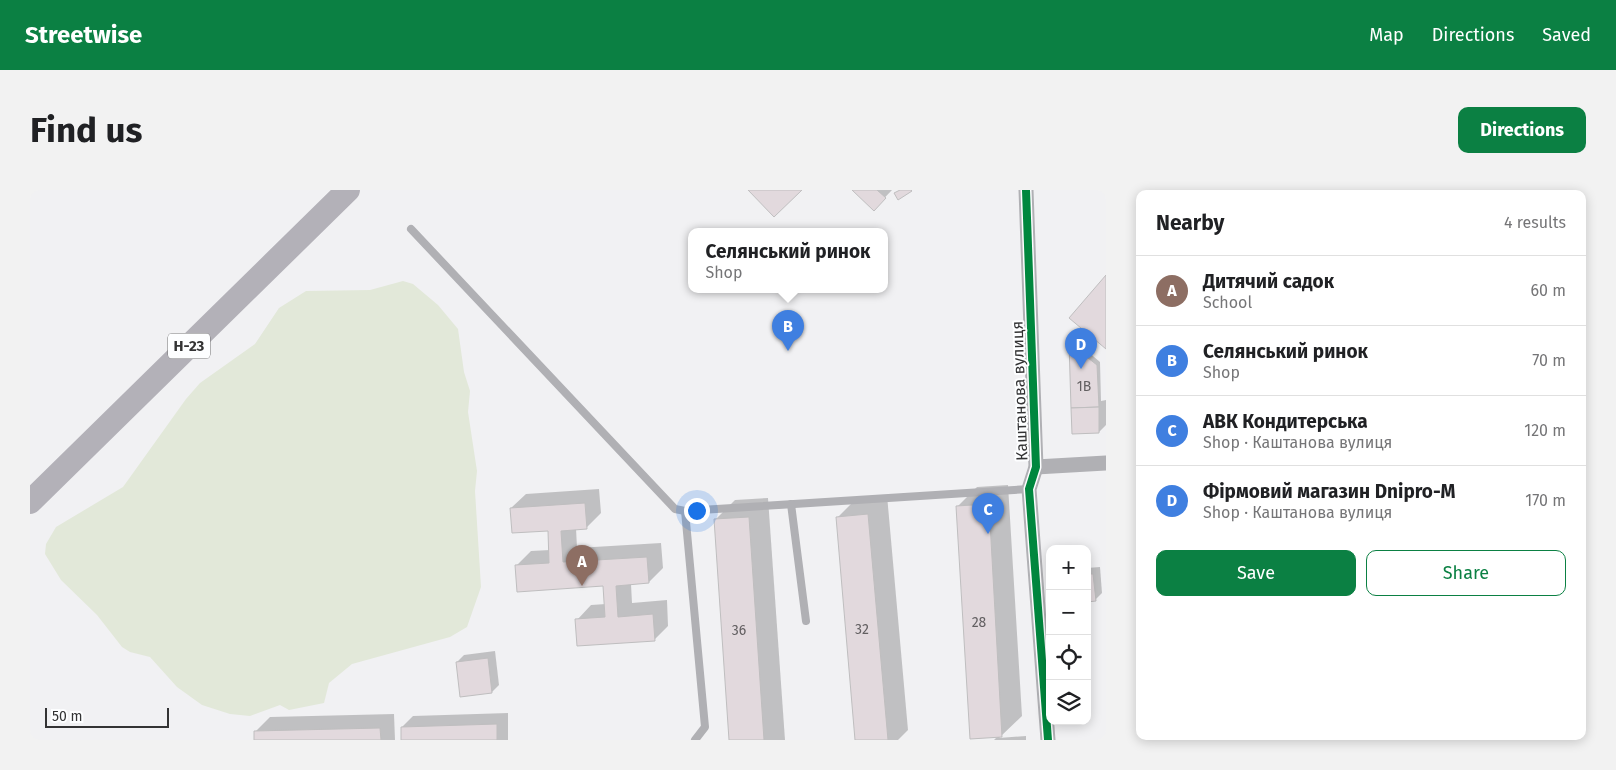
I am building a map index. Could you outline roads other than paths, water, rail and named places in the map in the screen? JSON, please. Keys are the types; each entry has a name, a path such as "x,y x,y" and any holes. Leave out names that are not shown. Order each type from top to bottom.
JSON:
{"main road":[{"name":"Н-23","path":"30,502 348,190"}],"street":[{"name":"Каштанова вулиця","path":"1026,190 1036,466 1029,489 1048,740"},
{"path":"1036,466 1106,463"}],"lane":[{"path":"411,229 675,509 685,511 1029,489"},
{"path":"791,504 806,621"},
{"path":"685,511 705,728 695,740"}],"place":[{"name":"Селянський ринок","path":"788,351"},
{"name":"Фірмовий магазин Dnipro-M","path":"1081,369"},
{"name":"АВК Кондитерська","path":"988,534"},
{"name":"Дитячий садок","path":"582,586"}]}
